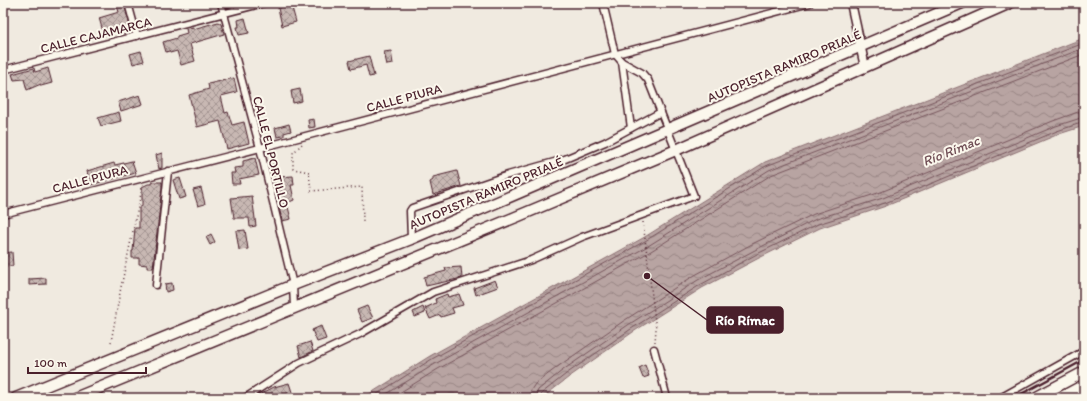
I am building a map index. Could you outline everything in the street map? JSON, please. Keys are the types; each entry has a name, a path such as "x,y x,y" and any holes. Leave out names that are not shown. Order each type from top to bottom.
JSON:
{"highway":[{"name":"AUTOPISTA RAMIRO PRIALÉ","path":"16,398 293,285 411,239 962,3"},
{"path":"75,398 676,150 1010,3"},
{"path":"1035,398 1084,372"},
{"path":"1060,398 1084,385"}],"street":[{"path":"128,3 137,36"},
{"name":"CALLE EL PORTILLO","path":"221,3 260,148 293,285 294,307"},
{"name":"CALLE CAJAMARCA","path":"3,70 264,3"},
{"path":"245,398 299,364 360,334 433,292 531,260 582,238 695,194 648,80 642,73 622,62 615,54 603,3"},
{"name":"CALLE PIURA","path":"3,214 810,3"},
{"path":"851,3 866,67"},
{"path":"622,62 631,128"},
{"path":"411,239 410,211 412,208 508,175 565,159 606,142 661,112"},
{"path":"156,285 168,171"},
{"path":"654,349 667,398"},
{"path":"1000,398 1084,351"}],"path":[{"path":"306,135 304,142 293,153 293,169 309,172 311,192 362,187 363,221"},
{"path":"111,342 121,287 145,176"},
{"path":"645,228 656,329 654,349"}],"water":[{"path":"1084,38 1084,126 1059,134 886,206 820,228 759,258 702,288 633,332 542,398 363,398 430,356 643,238 765,162"}],"building":[{"path":"116,3 124,3 131,30 124,32 123,30 104,35 99,18 119,12"},
{"path":"291,4 296,22 282,26 278,8"},
{"path":"245,18 249,33 239,35 237,27 239,27 238,20"},
{"path":"218,22 221,24 224,34 190,44 195,61 181,65 177,51 170,53 169,51 166,52 163,42 187,33 186,29 193,27 193,29"},
{"path":"141,51 144,61 133,64 130,54"},
{"path":"391,51 393,64 387,65 384,52"},
{"path":"369,56 374,76 369,77 366,65 351,69 349,61"},
{"path":"34,68 35,72 48,68 52,83 41,86 41,84 27,90 24,79 14,80 12,74"},
{"path":"234,78 237,92 221,96 225,113 228,112 232,125 244,122 249,143 227,149 220,121 197,127 189,95 209,89 208,84"},
{"path":"300,89 302,101 293,103 291,91"},
{"path":"140,95 143,104 121,111 118,102"},
{"path":"119,112 121,121 101,126 98,118"},
{"path":"314,119 315,127 309,128 308,120"},
{"path":"289,124 291,131 284,133 284,136 277,137 275,128"},
{"path":"162,153 162,168 159,169 156,155"},
{"path":"255,158 259,175 239,179 240,184 232,184 231,173 235,173 234,168 243,167 243,161"},
{"path":"132,161 136,173 90,185 87,171 114,163 115,165"},
{"path":"275,164 279,177 293,176 294,185 291,185 294,200 287,203 291,219 282,221 277,190 275,190 269,166"},
{"path":"457,171 461,186 433,195 430,182 433,180 433,177"},
{"path":"180,178 186,197 179,199 173,180"},
{"path":"152,182 162,182 162,188 153,268 147,268 147,265 139,264 139,258 132,258 132,251 135,228 139,228 139,208 142,206 142,187 152,184"},
{"path":"201,188 205,204 198,206 193,190"},
{"path":"252,196 256,226 250,227 249,218 234,218 231,198"},
{"path":"245,230 248,249 239,250 236,231"},
{"path":"211,234 215,242 210,245 206,237"},
{"path":"12,252 13,266 3,267 3,253"},
{"path":"461,267 462,278 426,286 424,277 446,271 445,268"},
{"path":"46,278 46,284 29,285 29,279"},
{"path":"495,280 498,287 476,295 474,288"},
{"path":"172,283 173,290 166,292 165,284"},
{"path":"447,294 448,297 459,294 463,305 452,308 454,313 441,317 440,315 430,319 425,308 436,303 435,299"},
{"path":"367,306 373,318 362,322 357,310"},
{"path":"423,307 425,313 415,317 413,312"},
{"path":"321,326 326,339 317,342 312,330"},
{"path":"310,342 313,351 301,357 298,346"},
{"path":"645,365 649,376 643,378 639,368"},
{"path":"289,383 292,392 276,398 264,398 261,394 274,387"}],"railway":[{"path":"1014,398 1084,360"}],"place":[{"name":"Río Rímac","path":"647,276"}]}
